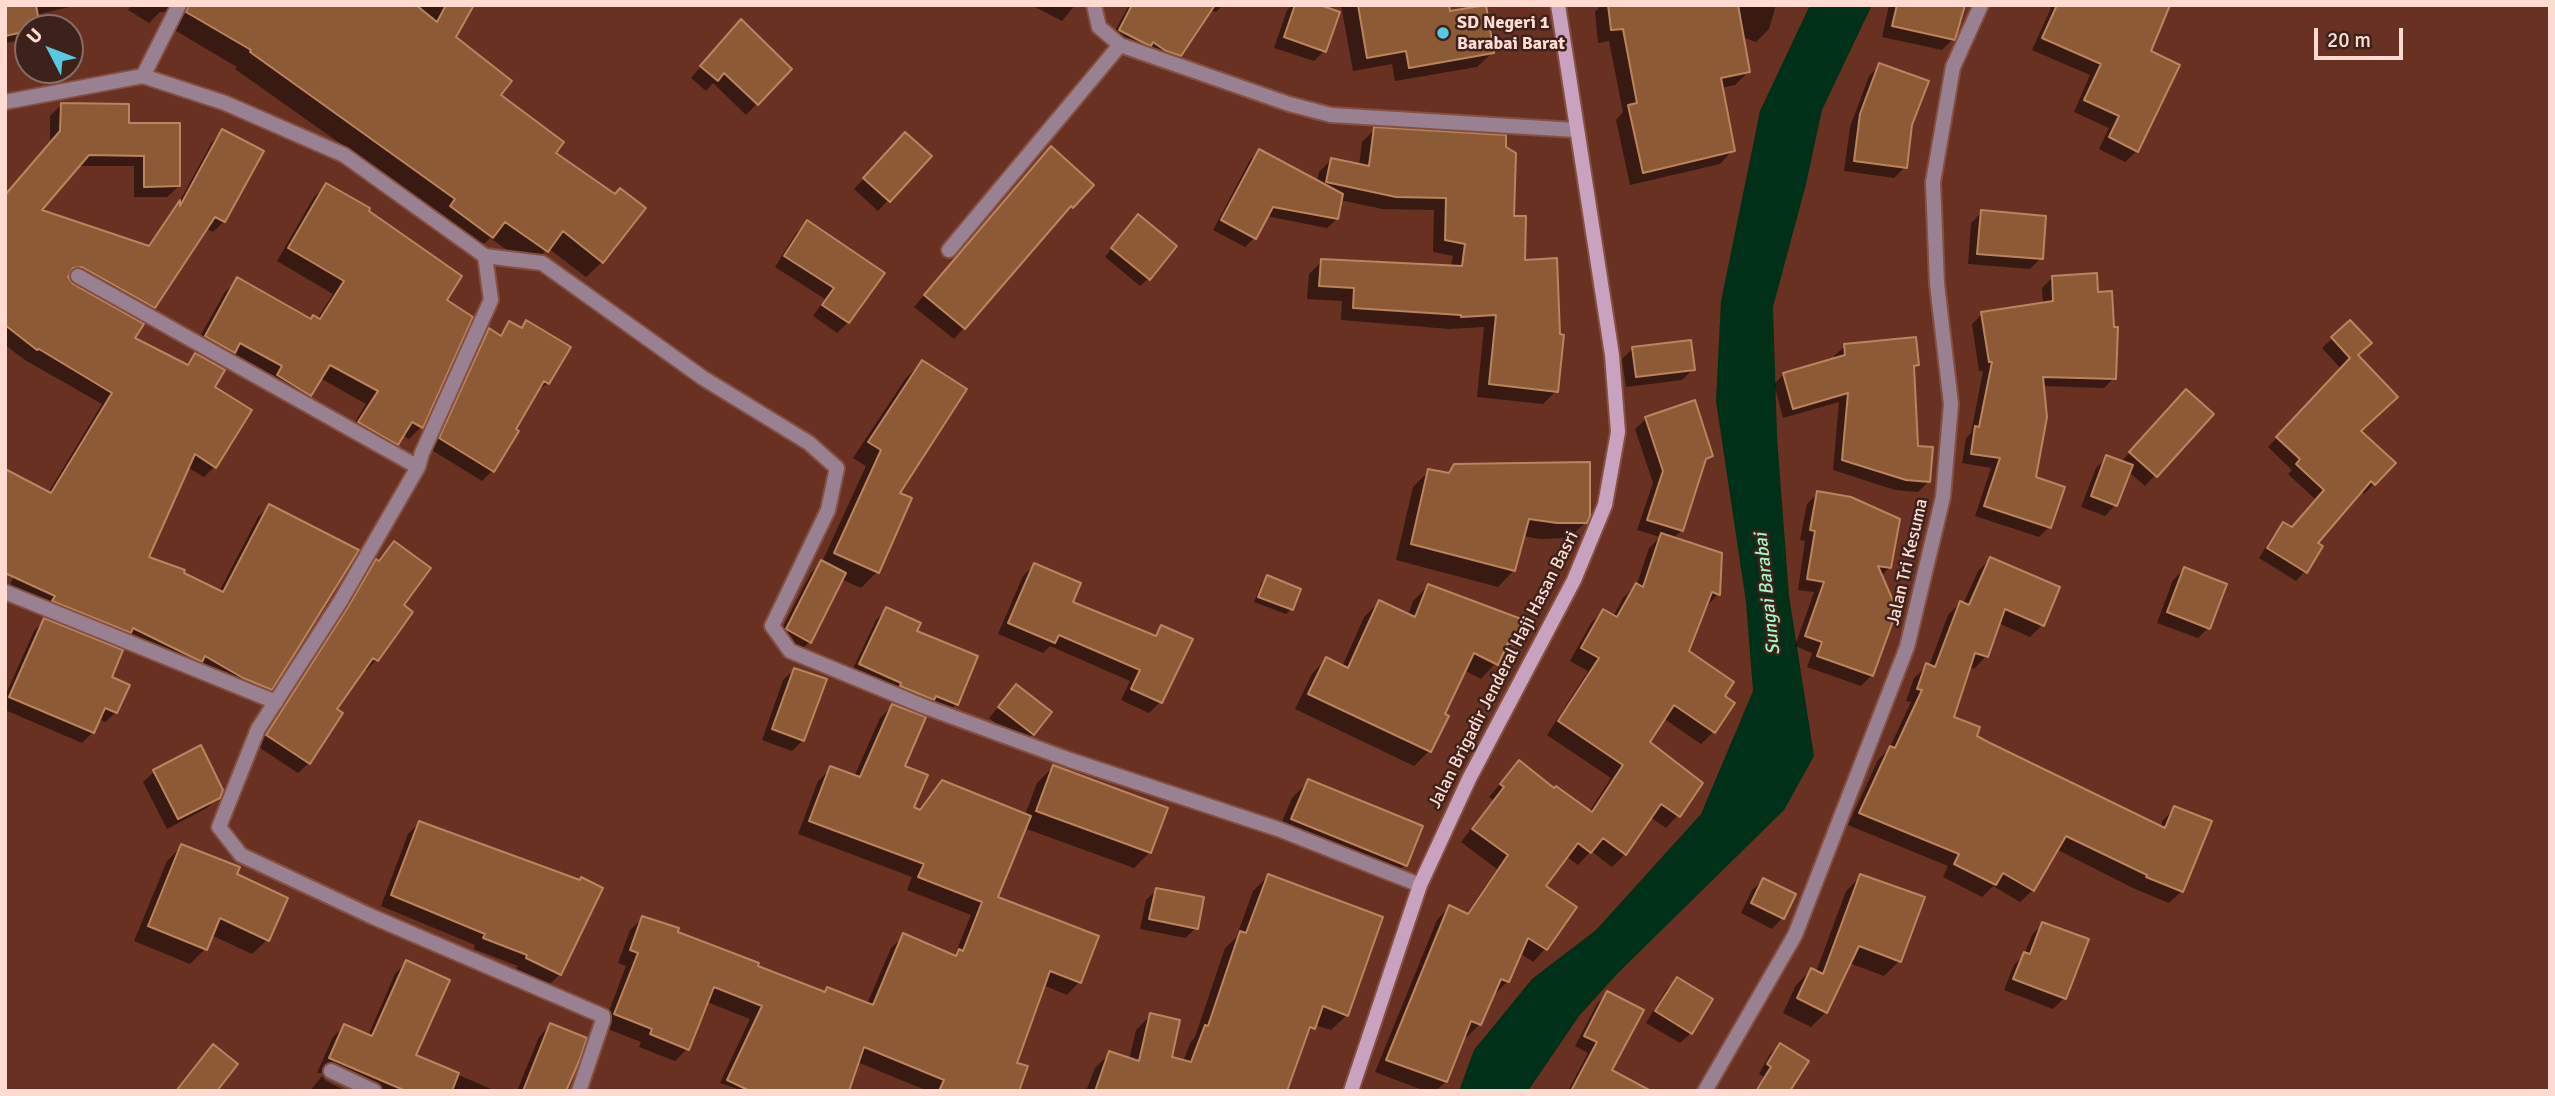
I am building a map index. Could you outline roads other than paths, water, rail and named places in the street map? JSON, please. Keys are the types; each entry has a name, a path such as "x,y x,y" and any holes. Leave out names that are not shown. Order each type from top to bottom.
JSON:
{"main road":[{"name":"Jalan Brigadir Jenderal Haji Hasan Basri","path":"1351,1091 1420,885 1469,779 1574,580 1605,505 1618,432 1612,355 1558,5"}],"street":[{"path":"143,76 179,5"},
{"path":"1094,5 1099,27 1120,45 1289,104 1331,115 1576,130"},
{"name":"Jalan Tri Kesuma","path":"1705,1091 1794,934 1907,647 1943,497 1951,404 1937,284 1933,182 1953,67 1981,5"},
{"path":"949,250 1120,45"},
{"path":"5,102 143,76 225,103 344,155 485,256 542,263 703,378 809,443 837,468 828,510 772,626 790,652 923,706 1070,760 1278,829 1420,885"},
{"path":"485,256 491,300 418,467 340,602 258,729 219,827 241,855 603,1016 579,1091"},
{"path":"78,276 418,467"},
{"path":"5,592 276,702"},
{"path":"331,1071 373,1091"}],"water":[{"name":"Sungai Barabai","path":"1810,5 1872,5 1822,110 1806,184 1773,307 1777,437 1789,596 1814,756 1784,810 1618,973 1579,1016 1528,1091 1459,1091 1474,1050 1532,979 1596,930 1701,814 1753,691 1746,602 1716,401 1721,301 1760,111"}],"place":[{"name":"SD Negeri 1 Barabai Barat","path":"1443,33"}]}
